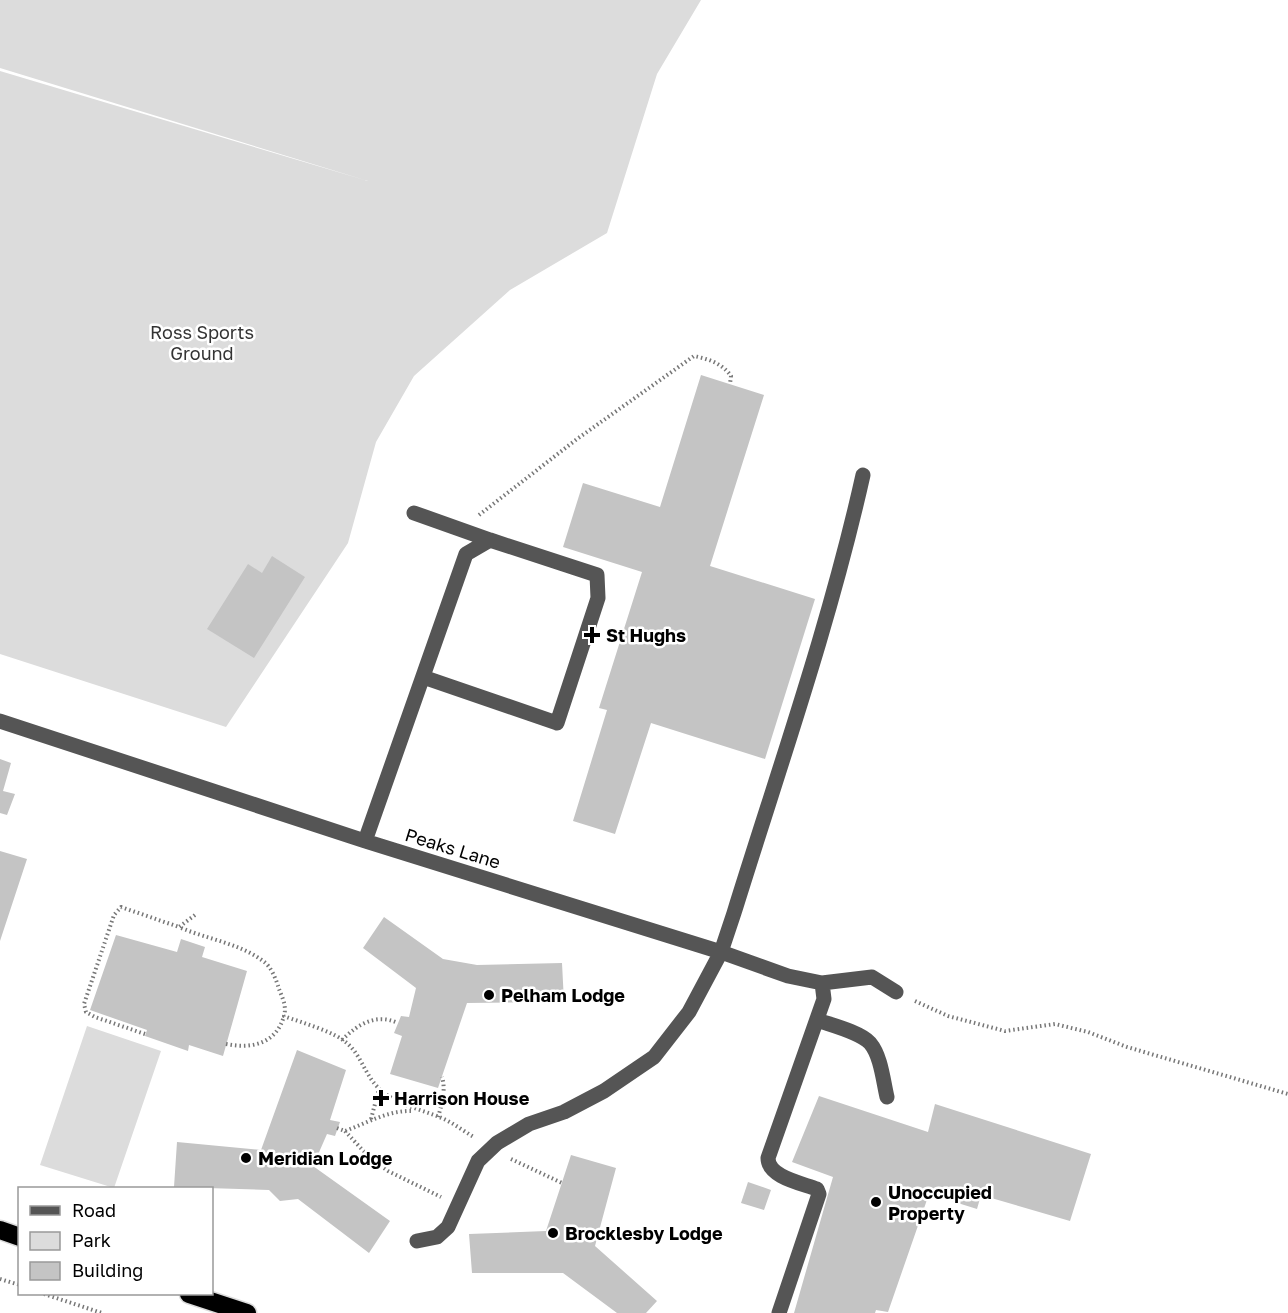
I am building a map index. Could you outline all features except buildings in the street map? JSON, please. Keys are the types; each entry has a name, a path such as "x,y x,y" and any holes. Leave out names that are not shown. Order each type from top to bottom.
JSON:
{"highway":[{"path":"0,1230 18,1236"},
{"path":"195,1295 247,1313"}],"street":[{"path":"417,1241 437,1237 448,1227 478,1161 497,1143 529,1124 564,1112 604,1091 654,1057 689,1012 721,952 819,642 846,550 862,475"},
{"path":"414,513 597,575 598,598 557,723 423,677"},
{"path":"365,841 466,554 490,540"},
{"name":"Peaks Lane","path":"0,721 365,841 721,952 788,976 822,983 872,977 896,992"},
{"path":"779,1313 819,1194 817,1189 780,1175 771,1169 768,1165 768,1158 824,999 822,983"},
{"path":"817,1020 861,1036 869,1042 876,1053 887,1097"}],"path":[{"path":"459,529 500,500 577,439 694,356 705,358 725,368 731,376 730,384"},
{"path":"145,1034 95,1017 86,1012 84,1004 114,915 122,907 238,948 264,961 276,979 284,1001 286,1011 282,1023 272,1037 259,1043 243,1047 226,1044"},
{"path":"179,927 195,915"},
{"path":"896,992 948,1016 1005,1031 1055,1024 1088,1032 1126,1047 1288,1094"},
{"path":"284,1016 348,1044 370,1081 398,1102 446,1120 492,1148 562,1183"},
{"path":"342,1040 366,1021 390,1019 398,1023"},
{"path":"438,1118 443,1097 442,1077"},
{"path":"370,1120 379,1089"},
{"path":"345,1131 398,1111 418,1111"},
{"path":"337,1128 345,1131 369,1157 388,1171 445,1199 462,1198"},
{"path":"0,1279 18,1284"},
{"path":"50,1295 102,1313"}],"green space":[{"name":"Ross Sports Ground","path":"0,0 701,0 657,74 607,233 510,290 414,376 376,442 348,543 226,727 0,654 0,71 368,181 0,68"},
{"path":"87,1026 161,1051 114,1187 40,1165"}],"place":[{"name":"St Hughs","path":"592,635"},
{"name":"Pelham Lodge","path":"489,995"},
{"name":"Harrison House","path":"381,1098"},
{"name":"Meridian Lodge","path":"246,1158"},
{"name":"Unoccupied Property","path":"876,1202"},
{"name":"Brocklesby Lodge","path":"553,1233"}]}
